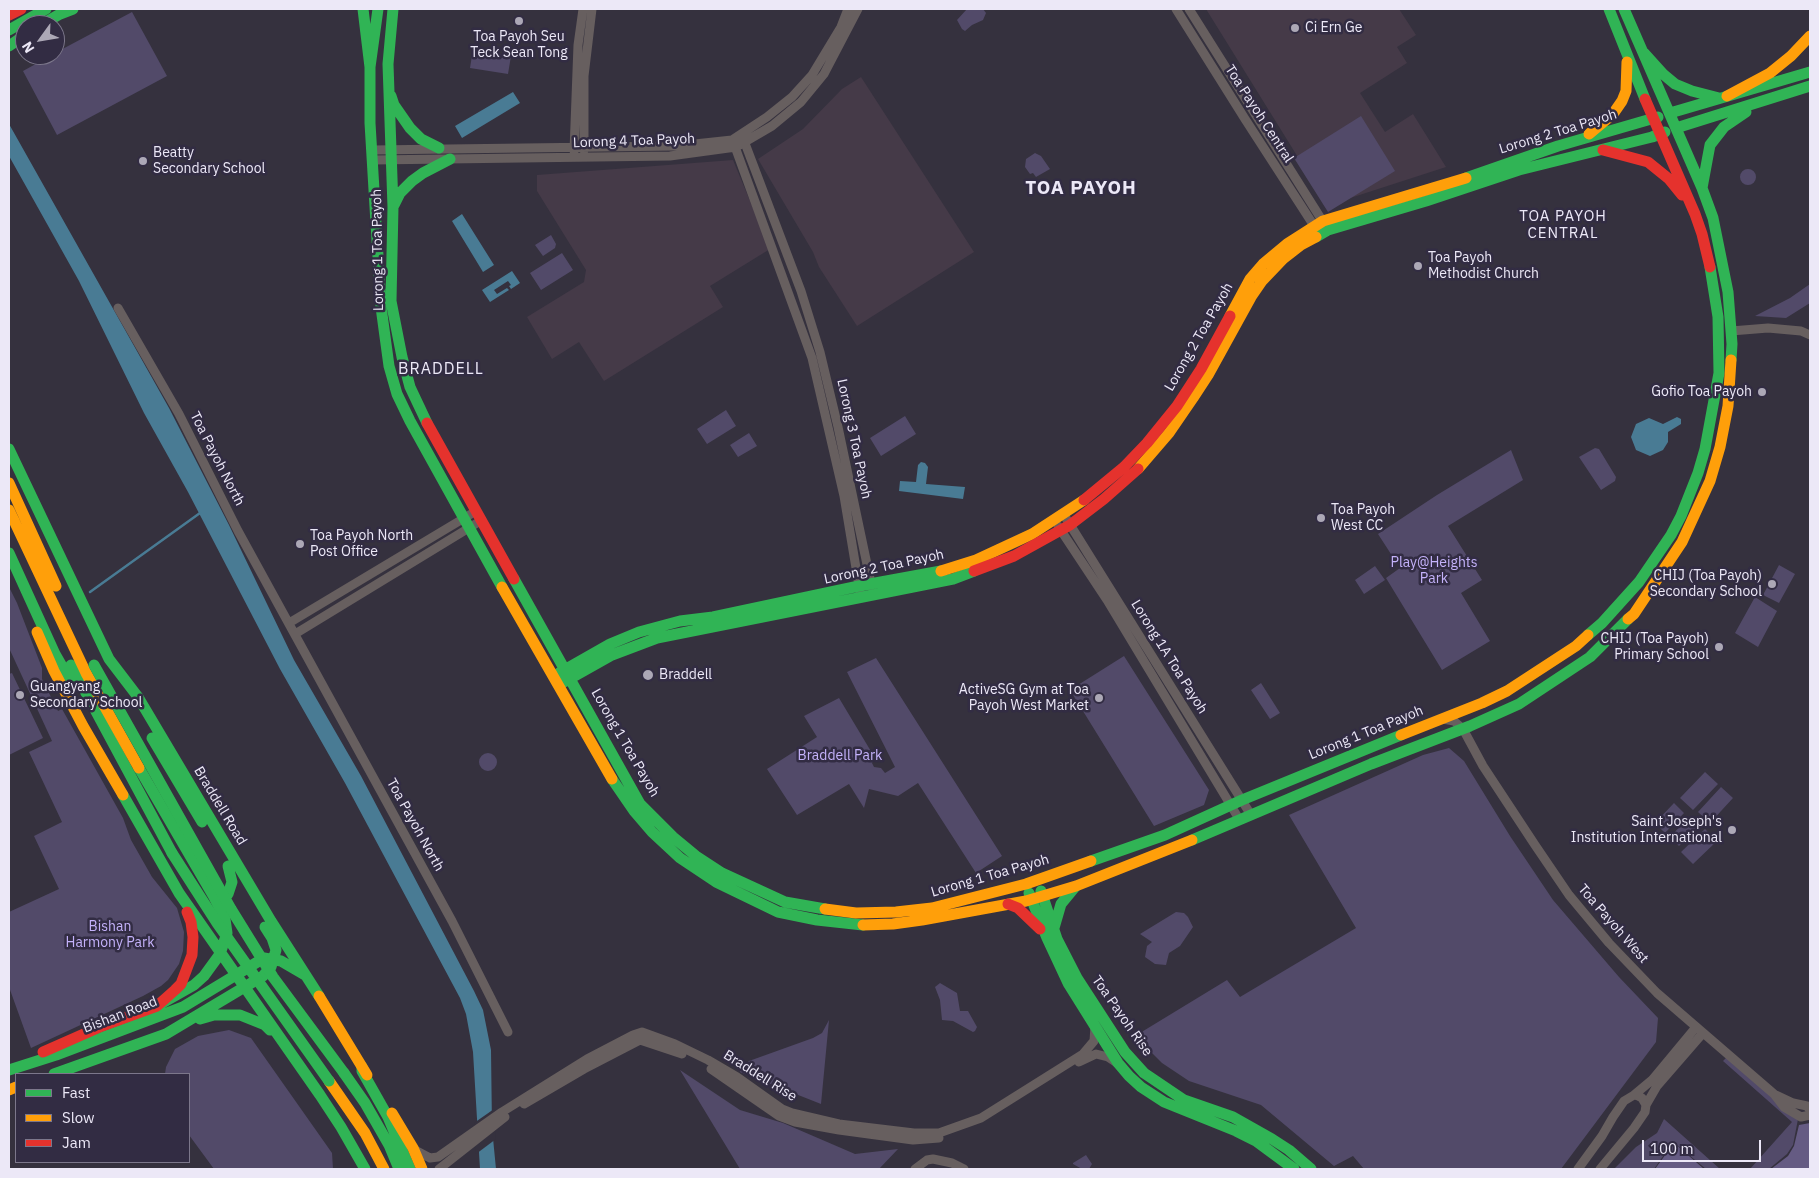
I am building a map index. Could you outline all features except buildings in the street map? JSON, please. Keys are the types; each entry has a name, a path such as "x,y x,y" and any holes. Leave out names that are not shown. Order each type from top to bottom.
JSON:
{"main road":[{"path":"9,15 21,9"},
{"path":"9,23 41,9"},
{"path":"9,30 46,9"},
{"path":"58,15 73,9"},
{"path":"363,9 370,67"},
{"name":"Lorong 1 Toa Payoh","path":"378,9 370,67 370,122 381,307 389,366 398,394 410,421 619,791 652,832 680,858 719,877 785,902 856,913 896,912 932,908 1032,882 1165,836 1237,803 1482,703 1507,691 1566,653 1602,623 1639,582 1671,535 1681,516 1698,473 1705,449 1719,373 1718,317 1715,292 1702,234 1624,46"},
{"name":"Lorong 1 Toa Payoh","path":"393,9 388,44 393,207 391,301 410,387 422,416 640,804 673,837 741,896 778,912 817,920 863,925 893,924 922,920 1037,898 1076,886 1239,819 1304,798 1371,764 1452,733 1465,734 1490,718 1541,691 1590,657 1634,614 1673,557 1704,496 1720,446 1730,388 1731,331 1728,292 1713,218 1702,188 1624,9"},
{"path":"1586,137 1613,114 1626,91 1628,70 1624,46 1609,9"},
{"path":"1644,53 1675,84 1692,91 1723,97 1770,73 1791,56 1810,36"},
{"name":"Lorong 2 Toa Payoh","path":"557,681 610,644 639,632 680,621 866,591 964,564 1032,534 1063,523 1110,495 1156,450 1208,375 1250,297 1283,259 1321,228 1518,158 1805,74"},
{"name":"Lorong 2 Toa Payoh","path":"1321,228 1426,201 1519,170 1660,134 1810,86"},
{"path":"388,90 394,105 410,128 421,139 439,148"},
{"path":"1702,188 1706,156 1713,140 1724,127 1756,104"},
{"path":"1602,150 1648,162 1677,187 1695,214"},
{"path":"393,207 400,193 412,181 450,159"},
{"name":"Braddell Road","path":"9,449 109,659 138,697 271,921 309,978 413,1148 422,1169"},
{"path":"9,483 71,622 231,909 273,977 365,1103 389,1145 399,1169"},
{"path":"9,510 86,672 159,804 214,897 225,919 227,933 220,954 204,976 194,985 157,1006 102,1026 9,1068"},
{"path":"9,528 73,679 120,770 217,923 365,1133 382,1169"},
{"path":"9,553 55,654 73,679"},
{"path":"9,566 58,679 179,893 341,1127 364,1169"},
{"path":"109,659 131,702 272,938 276,950 271,967 263,976 166,1034"},
{"path":"1482,703 1482,713 1490,718"},
{"path":"214,897 228,894 232,882 228,866"},
{"name":"Toa Payoh Rise","path":"1032,882 1068,983 1118,1063 1141,1087 1164,1102 1256,1141 1294,1169"},
{"path":"1008,904 1018,908 1050,934 1061,904 1076,886"},
{"path":"157,1006 181,984 192,955 193,937 191,922 179,893"},
{"name":"Toa Payoh Rise","path":"1050,934 1125,1052 1144,1073 1184,1100 1233,1117 1272,1139 1290,1150 1311,1169"},
{"name":"Bishan Road","path":"9,1068 56,1055 183,1007 264,958 274,958"},
{"path":"274,958 309,978"},
{"path":"57,1073 130,1048 194,1021 214,1015 240,1014 265,1025 288,1050"},
{"path":"362,1067 362,1071 388,1117 410,1169"}],"street":[{"path":"574,157 578,45 583,9"},
{"path":"584,156 584,76 592,9"},
{"name":"Lorong 4 Toa Payoh","path":"743,139 792,97 812,75 841,27 848,9"},
{"name":"Lorong 4 Toa Payoh","path":"390,154 450,159 670,156 734,144 772,126 792,111 818,82 839,48 858,9"},
{"name":"Toa Payoh Central","path":"1176,9 1245,119 1321,228"},
{"name":"Toa Payoh Central","path":"1189,9 1321,228"},
{"name":"Lorong 3 Toa Payoh","path":"743,139 801,291 820,352 830,391 866,591"},
{"name":"Lorong 4 Toa Payoh","path":"373,155 439,148 734,144"},
{"name":"Lorong 3 Toa Payoh","path":"734,144 812,358 823,398 866,591"},
{"path":"789,294 801,291"},
{"name":"Toa Payoh North","path":"118,308 179,414 238,531 456,930 508,1032"},
{"path":"1731,331 1768,328 1801,331 1810,335"},
{"path":"295,634 479,515"},
{"path":"289,623 466,523"},
{"name":"Lorong 1A Toa Payoh","path":"1063,523 1237,803 1250,815"},
{"path":"1443,718 1454,721 1465,734"},
{"name":"Toa Payoh West","path":"1465,734 1488,774 1569,895 1605,940 1657,992 1774,1094 1791,1113 1801,1117 1810,1115"},
{"name":"Lorong 1A Toa Payoh","path":"1237,803 1239,819"},
{"name":"Braddell Rise","path":"971,1124 1083,1054 1094,1040 1095,1026"},
{"path":"1578,1169 1624,1101 1652,1080 1700,1030"},
{"path":"1600,1169 1634,1128 1645,1112 1646,1105 1657,1086 1700,1030"},
{"name":"Braddell Rise","path":"438,1169 472,1138 587,1058 642,1032 675,1044 708,1060 782,1109 792,1113 839,1124 914,1133 939,1132 984,1121 1085,1058 1096,1054 1103,1055 1118,1063"},
{"name":"Toa Payoh West","path":"1774,1094 1807,1106 1810,1110"},
{"path":"1634,1095 1642,1098 1646,1105"},
{"name":"Braddell Rise","path":"413,1148 430,1158 438,1157 472,1138"},
{"path":"915,1169 927,1160 933,1159 952,1162 964,1169"}],"shaded area":[{"path":"1206,9 1399,9 1416,35 1397,47 1407,63 1360,93 1385,132 1413,114 1446,167 1338,202 1322,196"},
{"path":"861,77 974,252 857,326 819,267 813,252 758,159 803,129 842,89"},
{"path":"733,160 770,249 710,286 723,307 604,381 579,342 552,359 527,317 584,282 586,270 537,191 537,175"},
{"path":"1810,1123 1810,1169 1771,1169 1788,1156 1794,1146 1799,1125"},
{"path":"1674,1143 1704,1169 1655,1169"}],"green space":[{"path":"967,9 983,9 986,13 983,20 965,31 957,20"},
{"path":"132,12 167,76 57,135 23,71 34,65 65,65 65,48"},
{"path":"473,49 511,56 508,74 470,68"},
{"path":"1361,116 1395,171 1328,212 1294,158"},
{"path":"1035,153 1041,156 1050,169 1036,177 1033,173 1030,174 1025,167 1026,159"},
{"path":"1748,169 1756,177 1748,185 1740,177"},
{"path":"551,235 556,244 555,248 543,256 535,245"},
{"path":"562,253 573,270 541,290 530,273"},
{"path":"1810,284 1810,303 1786,318 1755,316 1790,298"},
{"path":"726,410 736,426 707,444 697,429"},
{"path":"905,416 916,434 881,456 870,438"},
{"path":"749,433 757,446 738,457 730,445"},
{"path":"1595,448 1599,449 1616,477 1615,481 1601,490 1579,457"},
{"name":"Play@Heights Park","path":"1511,450 1523,480 1448,526 1482,580 1461,593 1490,641 1442,670 1386,578 1400,568 1378,534"},
{"path":"1779,565 1795,574 1779,603 1763,595"},
{"path":"1375,566 1385,580 1364,594 1355,580"},
{"name":"Bishan Harmony Park","path":"9,587 42,668 42,679 58,711 62,709 123,818 131,840 152,877 177,908 184,932 183,951 179,964 168,980 161,986 31,1048 9,987 9,912 59,889 34,836 62,822 29,752 52,741 9,648"},
{"path":"1755,597 1777,611 1758,647 1735,633"},
{"path":"1124,656 1209,790 1204,805 1154,826 1070,690"},
{"name":"Braddell Park","path":"876,658 1002,856 976,873 918,783 898,796 869,789 864,808 849,784 797,815 767,769 817,737 804,716 839,698 875,758 872,763 874,767 881,768 885,773 895,767 847,672"},
{"name":"Guangyang Secondary School","path":"12,673 43,738 9,755 9,674"},
{"path":"1261,683 1280,713 1270,719 1251,690"},
{"path":"1449,748 1464,761 1510,836 1553,900 1619,977 1658,1018 1656,1042 1561,1169 1364,1169 1353,1156 1334,1166 1261,1105 1189,1081 1162,1063 1135,1036 1227,980 1240,997 1356,928 1289,815 1423,755"},
{"path":"488,753 494,756 497,762 494,768 488,771 482,768 479,762 482,756"},
{"path":"1705,772 1718,784 1693,810 1680,798"},
{"path":"1721,787 1733,798 1710,823 1698,812"},
{"path":"1674,803 1684,813 1665,833 1655,823"},
{"path":"1689,817 1698,826 1679,846 1670,837"},
{"path":"1705,829 1717,841 1693,864 1681,852"},
{"path":"1176,912 1184,913 1193,927 1180,946 1169,953 1166,965 1155,964 1145,957 1147,946 1152,942 1140,934"},
{"path":"940,983 957,993 960,1011 968,1011 977,1027 975,1031 973,1032 953,1021 942,1020 940,1000 935,987"},
{"path":"829,1020 821,1104 740,1072 749,1061 822,1033"},
{"path":"229,1030 251,1038 332,1153 333,1169 214,1169 190,1136 190,1073 165,1073 175,1049 198,1036"},
{"path":"1727,1057 1798,1119 1793,1145 1787,1154 1769,1169 1750,1169 1792,1122 1723,1061"},
{"path":"680,1070 740,1110 783,1123 855,1154 898,1149 879,1169 740,1169"},
{"path":"1664,1119 1720,1169 1706,1169 1673,1142 1654,1169 1614,1169 1636,1147 1657,1133"},
{"path":"1086,1155 1092,1164 1089,1169 1082,1169 1073,1164 1073,1163"}],"water":[{"path":"513,92 520,103 462,138 455,126"},
{"path":"9,124 169,408 229,525 294,660 361,776 483,1010 491,1050 492,1128 496,1169 480,1169 473,1052 466,1014 460,998 345,783 280,669 188,492 144,413 79,281 9,156"},
{"path":"462,214 494,265 483,272 452,221"},
{"path":"512,271 520,283 511,289 508,281 494,290 497,294 507,288 509,290 490,302 482,290"},
{"path":"1677,417 1681,419 1681,424 1668,432 1668,442 1663,450 1650,456 1636,450 1631,437 1636,424 1649,418 1663,424"},
{"path":"921,462 925,463 928,467 926,484 965,487 963,499 899,491 900,481 916,482 918,465"}],"pier":[{"path":"494,1109 496,1139 476,1154 474,1123"}],"waterway":[{"path":"90,592 200,513"}],"traffic: fast":[{"path":"9,30 46,9"},
{"path":"58,15 73,9"},
{"path":"363,9 370,67"},
{"path":"378,9 370,67 370,123 381,307 389,366 397,394 410,421 502,587"},
{"path":"393,9 388,64 393,207 391,301 410,387 427,423"},
{"path":"1609,9 1645,99"},
{"path":"1624,9 1702,188 1713,218 1728,292 1732,344 1731,360"},
{"path":"9,46 15,42"},
{"path":"1644,53 1675,84 1692,91 1719,98"},
{"path":"1670,113 1810,72"},
{"path":"1676,128 1810,86"},
{"path":"391,96 394,105 410,128 421,139 439,148"},
{"path":"1702,188 1710,145 1724,127 1746,112"},
{"path":"1466,178 1558,146 1658,117"},
{"path":"1316,237 1328,230 1426,201 1519,170 1652,137 1665,132"},
{"path":"394,205 400,193 412,181 450,159"},
{"path":"1588,635 1602,623 1639,582 1671,535 1681,516 1698,473 1705,449 1719,373 1718,317 1710,267"},
{"path":"9,449 109,659 138,697 271,921 319,996"},
{"path":"9,553 55,654 71,682"},
{"path":"559,673 610,644 639,632 680,621 713,617 859,586 941,571"},
{"path":"564,682 612,655 657,638 953,579 974,571"},
{"path":"514,579 640,804 673,837 696,856 722,873 785,902 825,909"},
{"path":"1192,840 1519,704 1590,657 1628,619"},
{"path":"71,665 172,853"},
{"path":"94,665 231,909 273,977 344,1073"},
{"path":"1091,861 1165,835 1242,800 1401,735"},
{"path":"152,738 202,822"},
{"path":"139,768 214,897 225,919 227,933 220,954 204,976 194,985 157,1006"},
{"path":"612,779 634,811 652,832 680,858 716,882 778,912 817,920 863,925"},
{"path":"123,795 179,893 320,1095 365,1169"},
{"path":"172,853 217,923 329,1081"},
{"path":"214,897 228,894 232,882 228,866"},
{"path":"1054,928 1061,904 1075,887"},
{"path":"1041,891 1057,939 1077,978 1125,1052 1144,1073 1184,1100 1233,1117 1272,1139 1289,1150 1311,1169"},
{"path":"1029,893 1068,983 1118,1063 1129,1076 1141,1087 1164,1102 1256,1141 1294,1169"},
{"path":"57,1073 166,1034 263,976 271,967 276,950 272,938 265,927"},
{"path":"9,1070 56,1055 183,1007 264,958 281,961 305,975"},
{"path":"200,1019 214,1015 240,1015 265,1025 270,1030"},
{"path":"362,1067 362,1071 388,1117 410,1169"},
{"path":"344,1073 365,1103 389,1145 399,1169"}],"traffic: slow":[{"path":"1727,96 1770,73 1791,56 1810,36"},
{"path":"1589,134 1613,114 1622,101 1626,91 1627,62"},
{"path":"1230,316 1250,279 1263,264 1287,244 1323,221 1466,178"},
{"path":"1138,469 1169,433 1193,398 1262,281 1283,259 1301,245 1316,237"},
{"path":"1628,619 1634,614 1682,542 1710,481 1720,447 1728,406 1731,360"},
{"path":"9,483 56,586"},
{"path":"941,571 976,560 1032,534 1084,500"},
{"path":"9,510 86,673 139,768"},
{"path":"502,587 612,779"},
{"path":"37,632 54,671 83,726 123,795"},
{"path":"1401,735 1507,691 1576,646 1588,635"},
{"path":"863,925 893,924 922,920 1026,901 1076,886 1192,840"},
{"path":"825,909 856,913 896,912 932,908 1026,884 1091,861"},
{"path":"319,996 367,1075"},
{"path":"329,1081 365,1133 384,1169"},
{"path":"9,1090 15,1087"},
{"path":"392,1113 413,1148 422,1169"}],"traffic: jam":[{"path":"9,15 21,9"},
{"path":"1645,99 1695,214 1710,267"},
{"path":"1603,150 1648,162 1669,179 1682,195"},
{"path":"1084,500 1124,467 1147,443 1177,406 1201,369 1230,316"},
{"path":"427,423 514,579"},
{"path":"974,571 1014,556 1070,525 1104,499 1138,469"},
{"path":"1008,904 1018,908 1040,929"},
{"path":"43,1052 102,1026 157,1006 175,990 181,984 192,955 193,937 191,922 187,912"}],"place":[{"name":"Toa Payoh Seu Teck Sean Tong","path":"519,21"},
{"name":"Ci Ern Ge","path":"1295,28"},
{"name":"Beatty Secondary School","path":"143,161"},
{"name":"Toa Payoh Methodist Church","path":"1418,266"},
{"name":"Gofio Toa Payoh","path":"1762,392"},
{"name":"Toa Payoh West CC","path":"1321,518"},
{"name":"Toa Payoh North Post Office","path":"300,544"},
{"name":"CHIJ (Toa Payoh) Secondary School","path":"1772,584"},
{"name":"CHIJ (Toa Payoh) Primary School","path":"1719,647"},
{"name":"Braddell","path":"648,675"},
{"name":"Guangyang Secondary School","path":"20,695"},
{"name":"ActiveSG Gym at Toa Payoh West Market","path":"1099,698"},
{"name":"Saint Joseph's Institution International","path":"1732,830"}],"district":[{"name":"TOA PAYOH","path":"1081,189"},
{"name":"TOA PAYOH CENTRAL","path":"1563,226"},
{"name":"BRADDELL","path":"441,369"}]}
